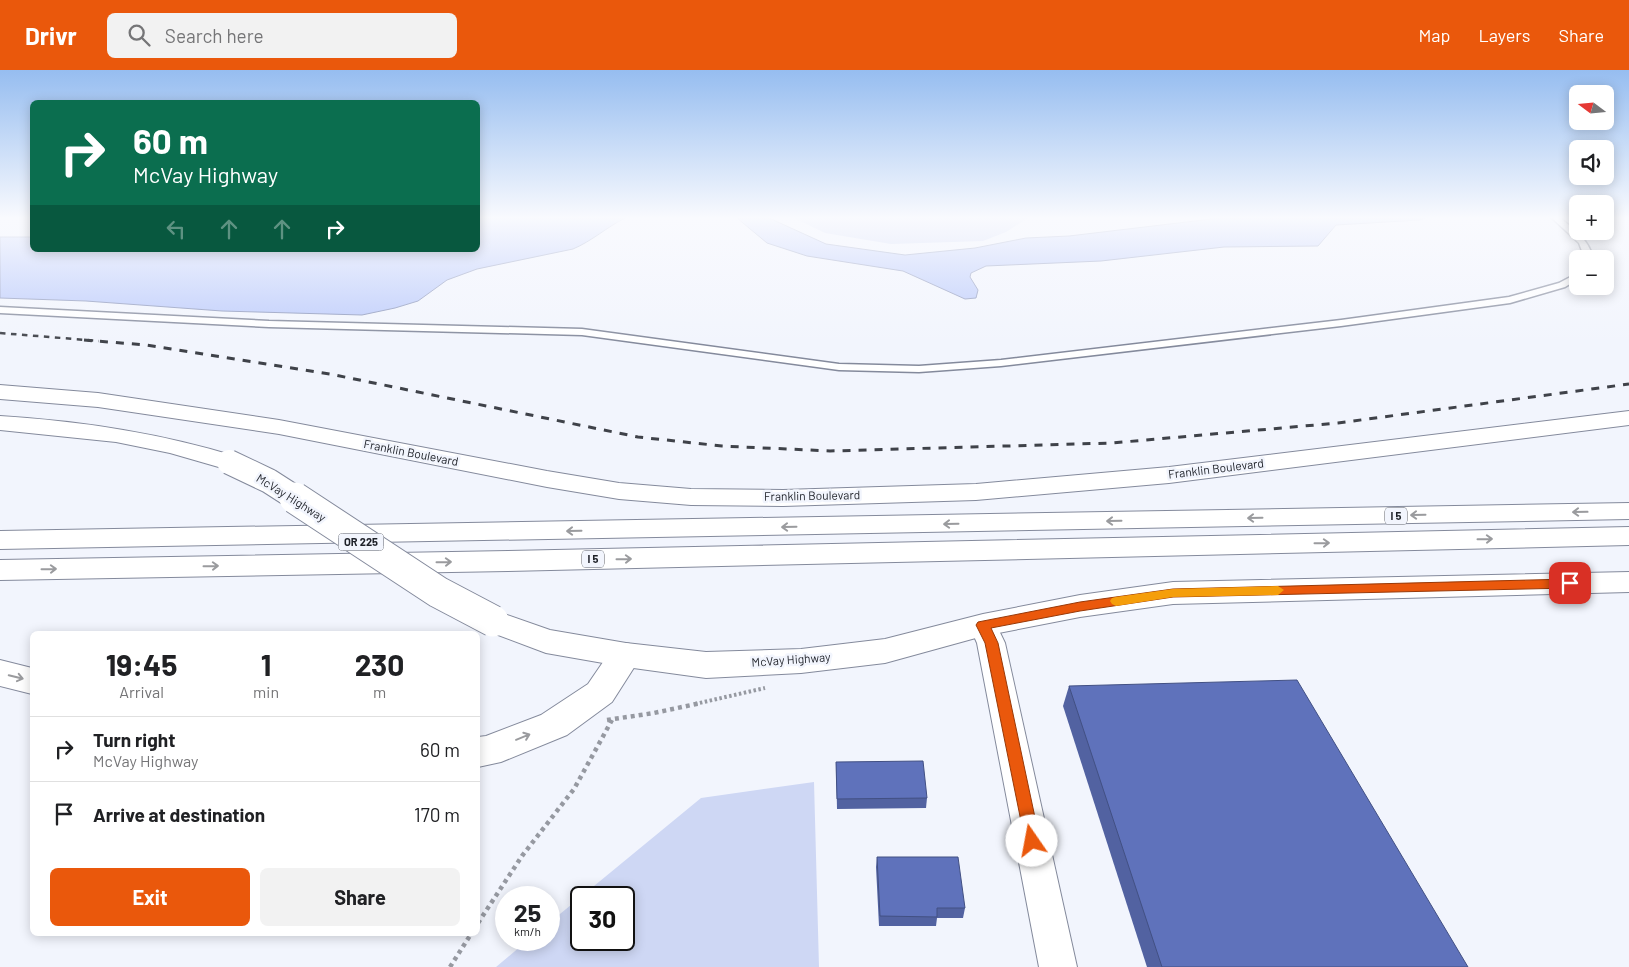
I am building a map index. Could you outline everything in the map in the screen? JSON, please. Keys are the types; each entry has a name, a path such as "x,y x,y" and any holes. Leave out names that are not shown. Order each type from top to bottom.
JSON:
{"main road":[{"name":"Franklin Boulevard","path":"0,392 98,400 279,427 547,479 619,491 691,497 783,498 976,492 1169,475 1629,418"},
{"name":"McVay Highway","path":"0,423 53,426 142,438 185,448 229,462 269,481 438,592 493,621 546,641 626,655 706,664 801,662 885,651 983,625 1080,606 1173,593 1629,582"},
{"name":"I 5","path":"0,540 1629,511"},
{"name":"I 5","path":"0,570 508,561 1629,536"},
{"path":"480,752 488,751 554,725 600,693 626,655"},
{"path":"0,673 30,680"}],"street":[{"path":"983,625 991,643 1058,967"}],"lane":[{"path":"0,310 269,324 582,332 838,367 919,368 1011,362 1510,300 1562,285 1569,281"}],"path":[{"path":"599,720 654,713 736,696 771,686"},
{"path":"480,920 522,856 574,789 612,719"},
{"path":"450,967 470,936"}],"shaded area":[{"path":"814,782 819,967 496,967 515,951 560,951 560,914 570,906 570,951 635,951 635,886 594,886 701,798"}],"water":[{"path":"0,260 521,260 477,269 447,280 418,301 362,315 222,311 86,301 0,298"},
{"path":"832,260 1111,260 986,266 971,273 970,277 978,290 976,298 965,299 903,271"}],"building":[{"path":"1297,680 1468,967 1162,967 1069,686"},
{"path":"923,761 927,798 837,799 836,762"},
{"path":"877,857 958,857 965,908 937,908 937,917 880,916"}],"railway":[{"path":"0,333 99,341"},
{"path":"84,340 146,345 330,374 638,437 722,446 830,451 1112,443 1338,423 1629,384"}],"slow traffic":[{"path":"1116,601 1173,593 1278,590"}],"route":[{"path":"1032,841 991,643 983,625 1080,606 1173,593 1570,583"}]}
